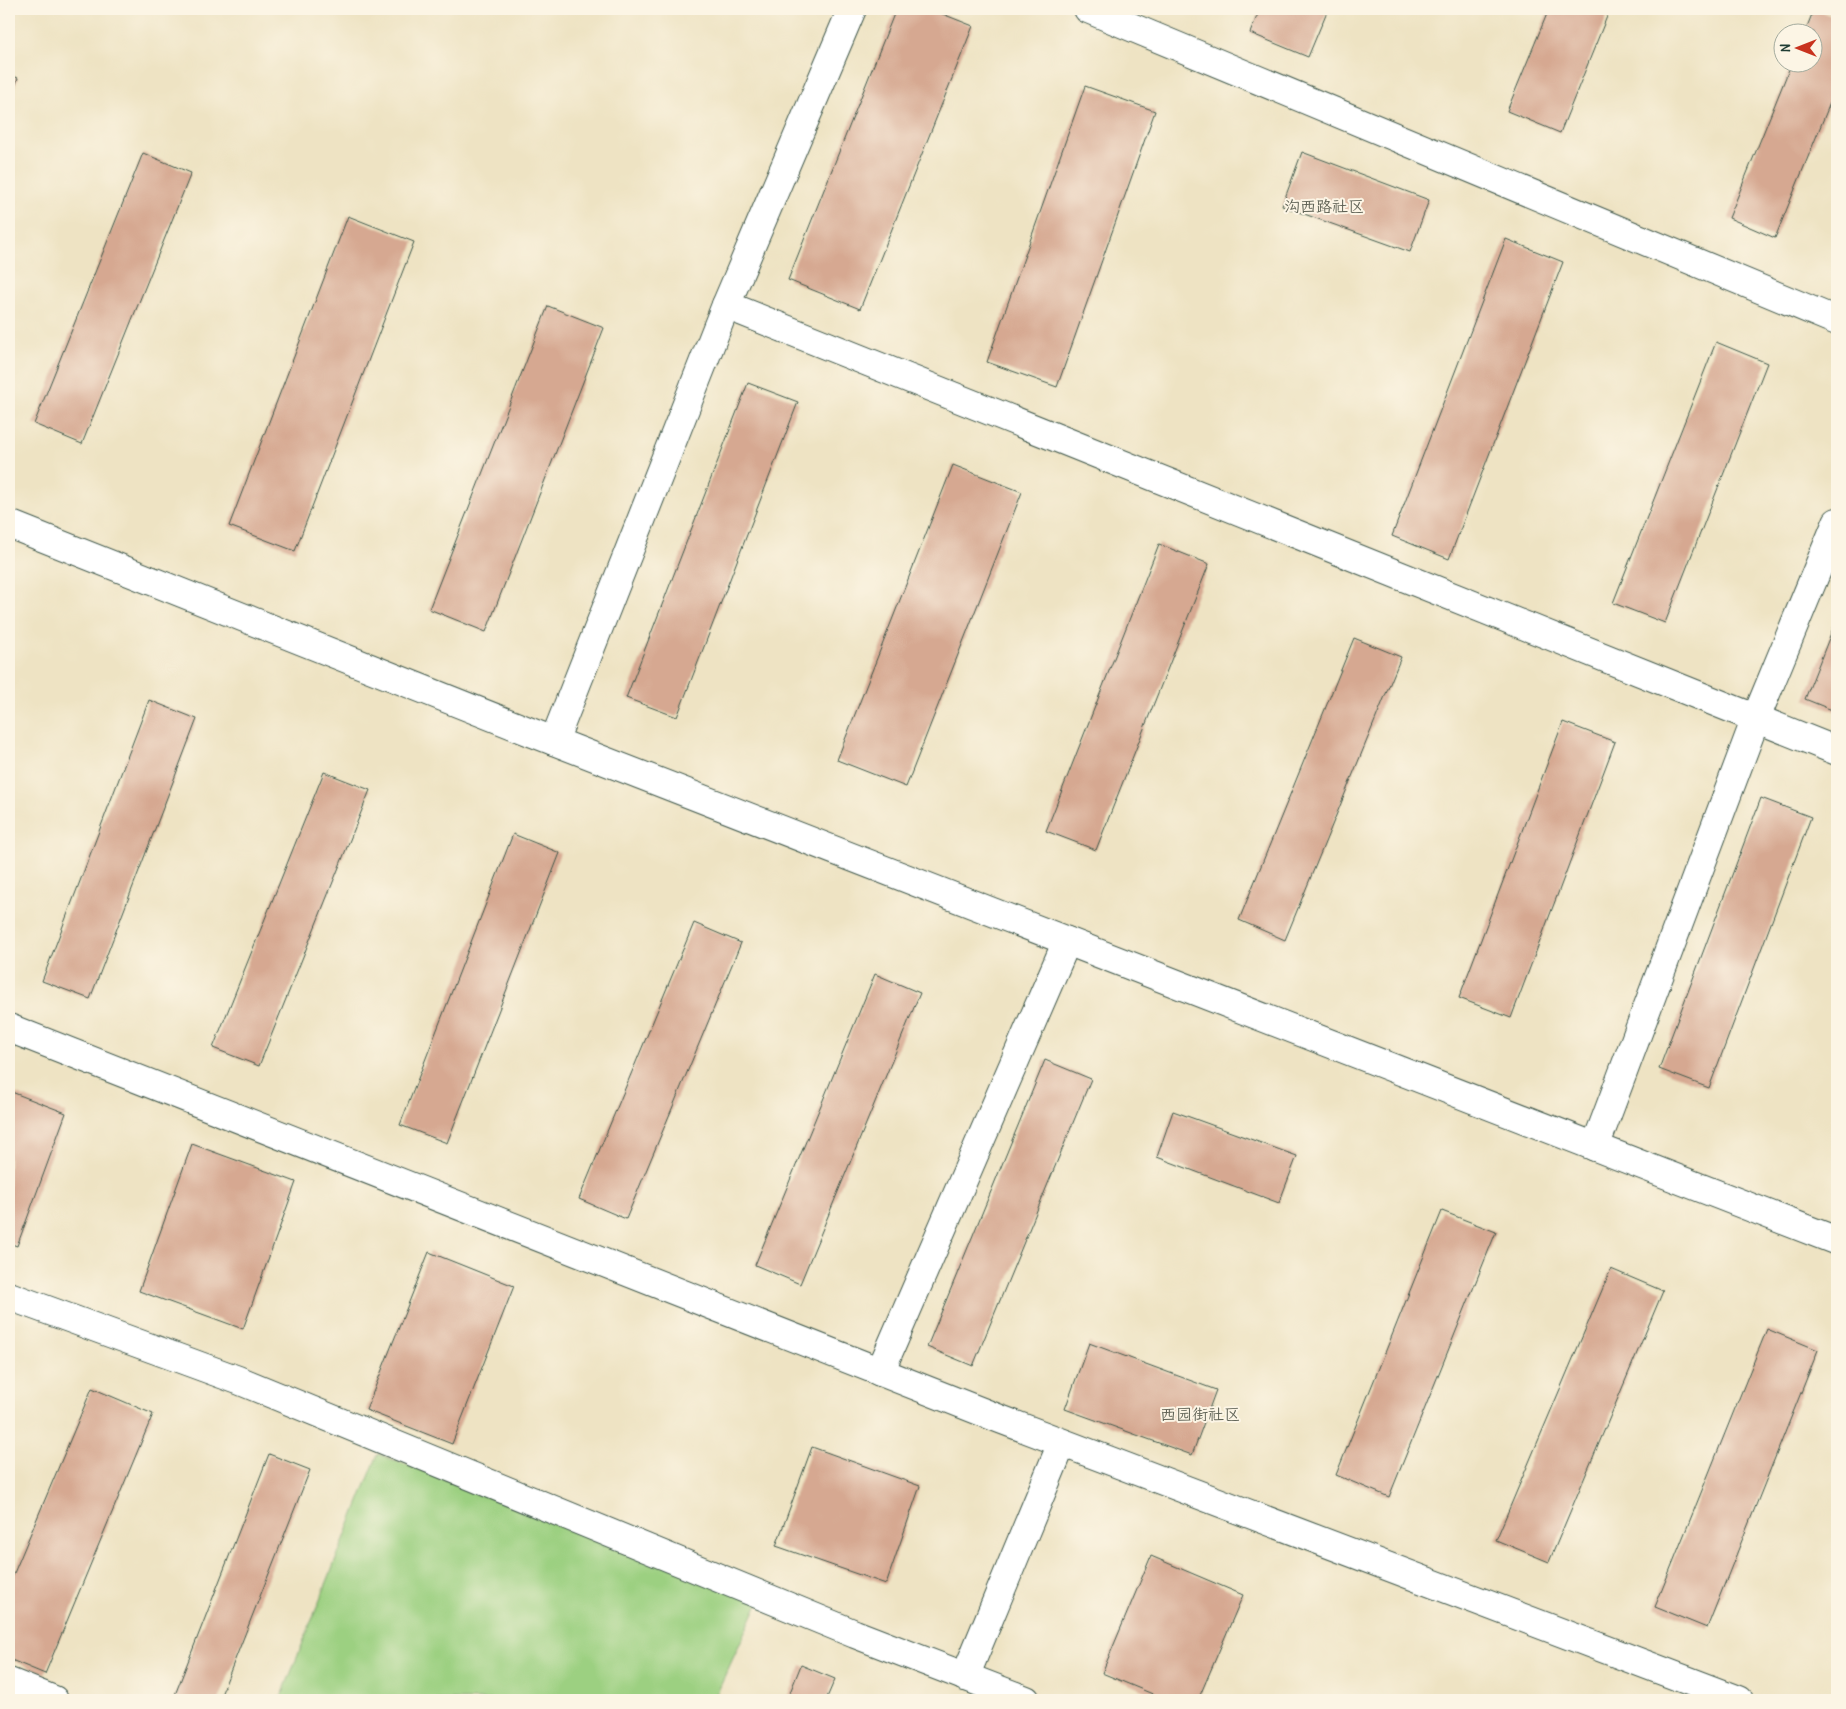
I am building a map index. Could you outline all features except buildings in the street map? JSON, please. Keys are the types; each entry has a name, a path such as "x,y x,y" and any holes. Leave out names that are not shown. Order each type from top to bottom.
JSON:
{"street":[{"path":"554,741 726,305 852,9"},
{"path":"1088,9 1837,321"},
{"path":"726,305 1837,751"},
{"path":"1595,1146 1756,718 1837,522"},
{"path":"9,524 554,741 1837,1241"},
{"path":"880,1372 1067,941"},
{"path":"9,1028 1062,1443 1739,1700"},
{"path":"9,1296 238,1380 846,1630 1026,1700"},
{"path":"965,1677 1062,1443"},
{"path":"9,1682 54,1700"}],"green space":[{"path":"378,1454 760,1599 714,1700 280,1700"}],"district":[{"name":"沟西路社区","path":"1324,206"},
{"name":"西园街社区","path":"1200,1414"}]}
